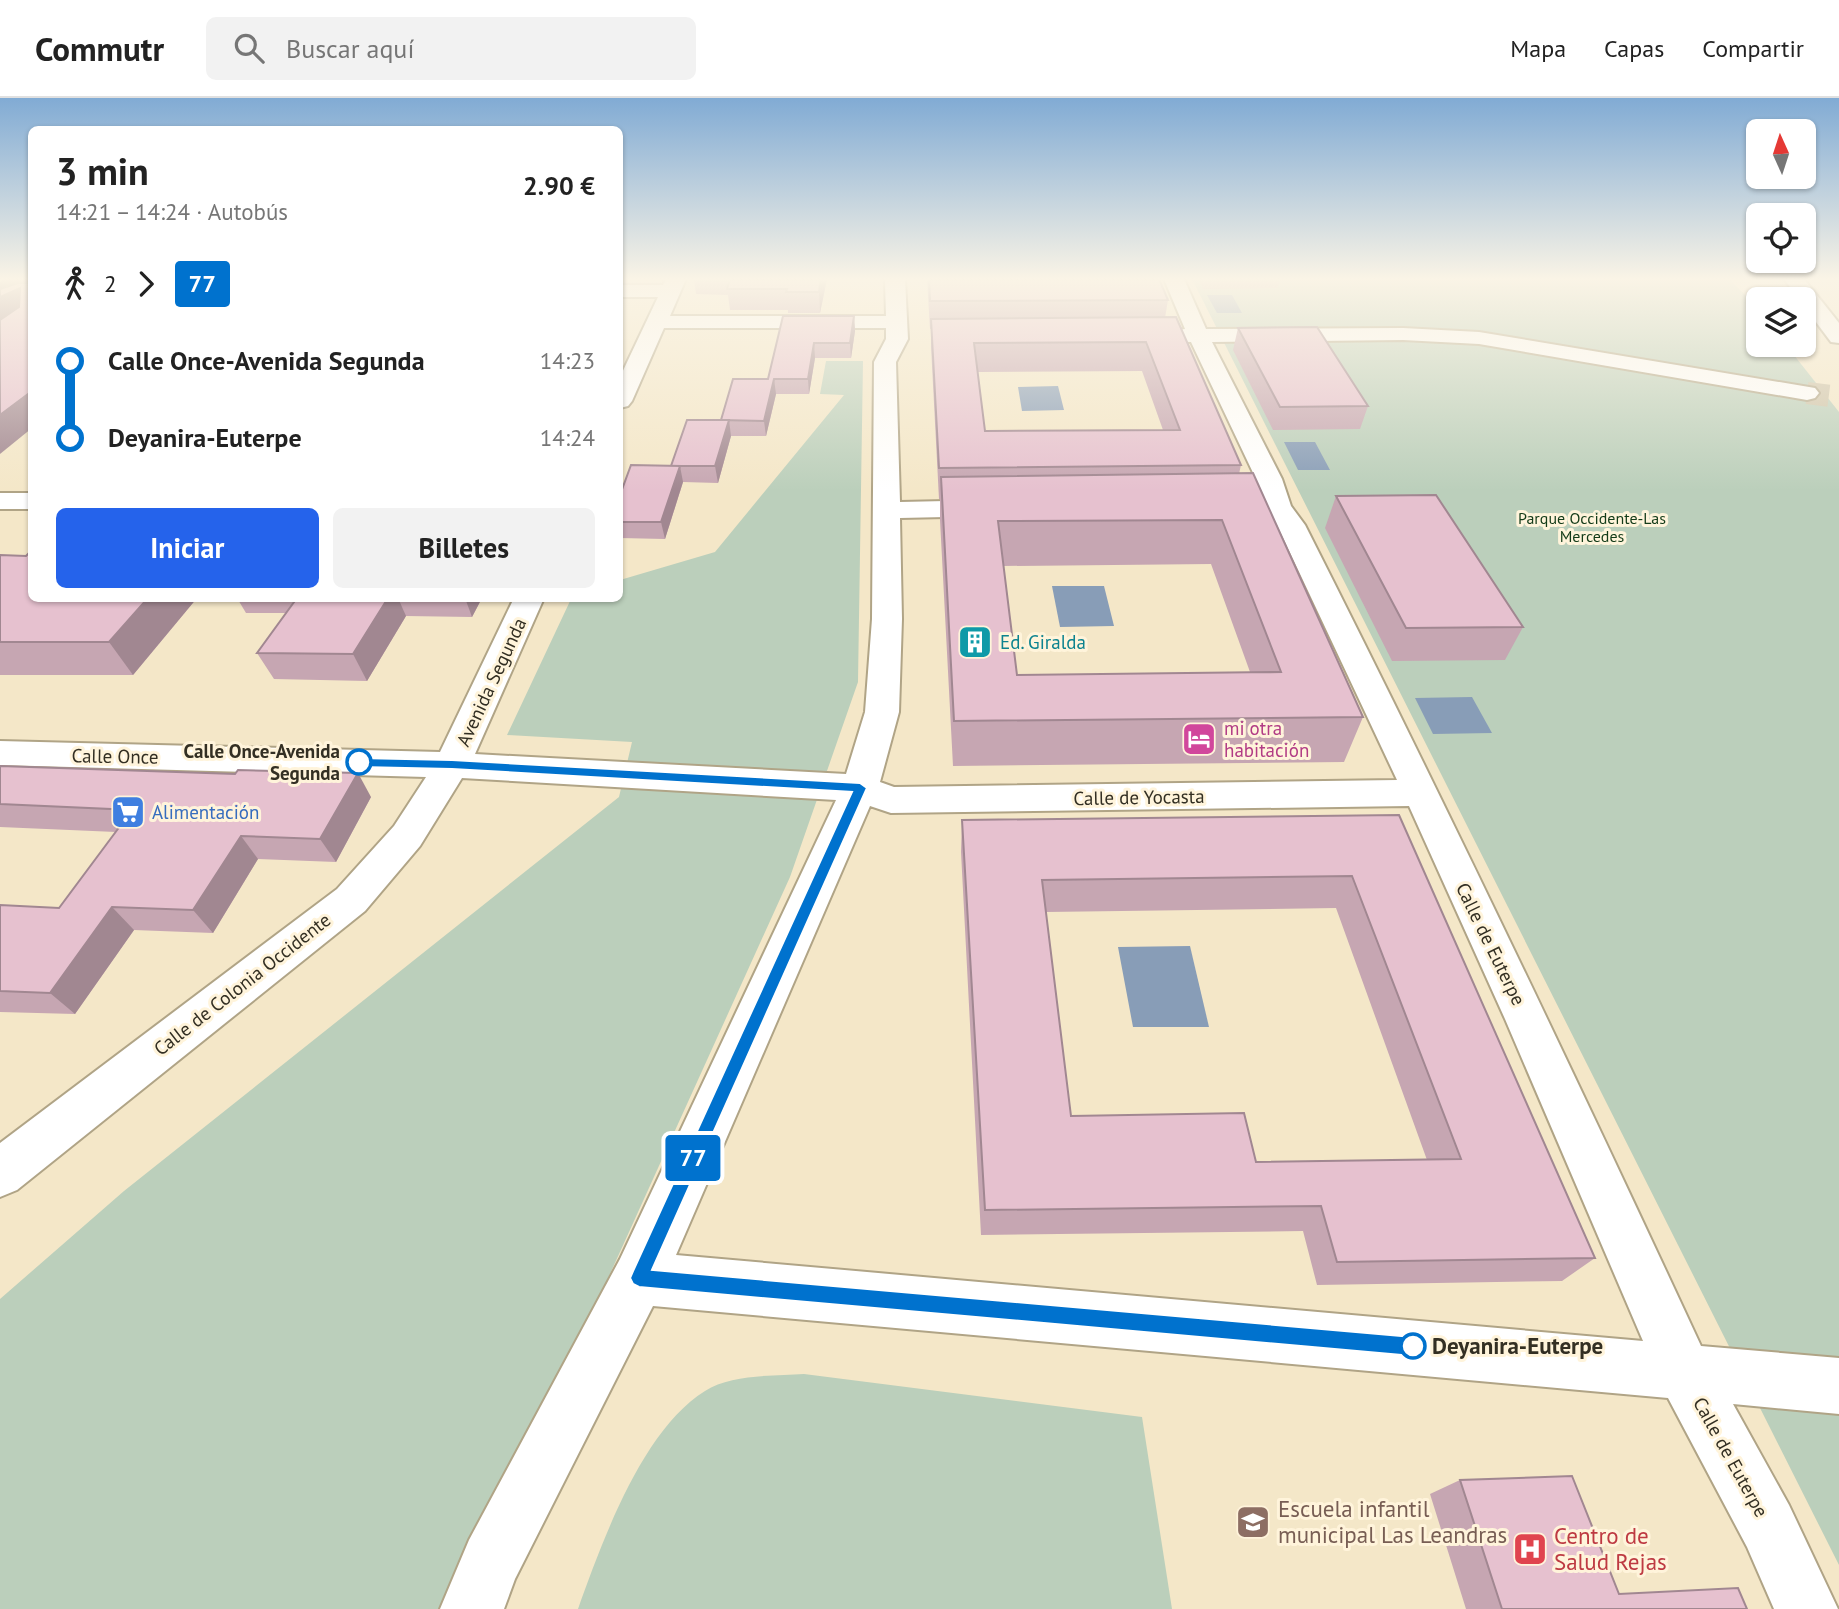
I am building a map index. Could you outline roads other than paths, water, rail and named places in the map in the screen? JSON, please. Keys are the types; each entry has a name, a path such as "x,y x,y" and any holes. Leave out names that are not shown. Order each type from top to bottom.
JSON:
{"main road":[{"path":"623,395 644,350"},
{"path":"472,1609 491,1562 639,1278 860,788 882,712 887,619 885,362 893,350"},
{"name":"Calle de Euterpe","path":"1189,350 1269,479 1266,505 1297,537 1532,1031 1685,1373 1768,1526 1806,1609"},
{"path":"1548,350 1807,393"},
{"path":"0,501 28,501"},
{"path":"885,510 1012,508"},
{"name":"Avenida Segunda","path":"452,765 527,602"},
{"name":"Calle Once","path":"0,753 452,765 860,788"},
{"name":"Calle de Colonia Occidente","path":"0,1173 351,900 407,836 452,765"},
{"name":"Calle de Yocasta","path":"860,788 891,800 1420,793"},
{"path":"639,1278 1839,1385"}],"water":[{"path":"1058,386 1064,410 1022,411 1018,387"},
{"path":"1284,442 1315,442 1330,470 1298,470"},
{"path":"1052,586 1104,586 1114,626 1060,627"},
{"path":"1472,697 1492,733 1433,734 1415,698"},
{"path":"1190,946 1209,1027 1133,1027 1118,947"}],"tunnel":[{"path":"1807,393 1839,397"}],"place":[{"name":"Ed. Giralda","path":"975,642"},
{"name":"mi otra habitación","path":"1199,739"},
{"name":"Calle Once-Avenida Segunda","path":"359,762"},
{"name":"Alimentación","path":"128,812"},
{"name":"Deyanira-Euterpe","path":"1413,1346"},
{"name":"Escuela infantil municipal Las Leandras","path":"1253,1522"},
{"name":"Centro de Salud Rejas","path":"1530,1549"}],"park label":[{"name":"Parque Occidente-Las Mercedes","path":"1592,527"}]}
